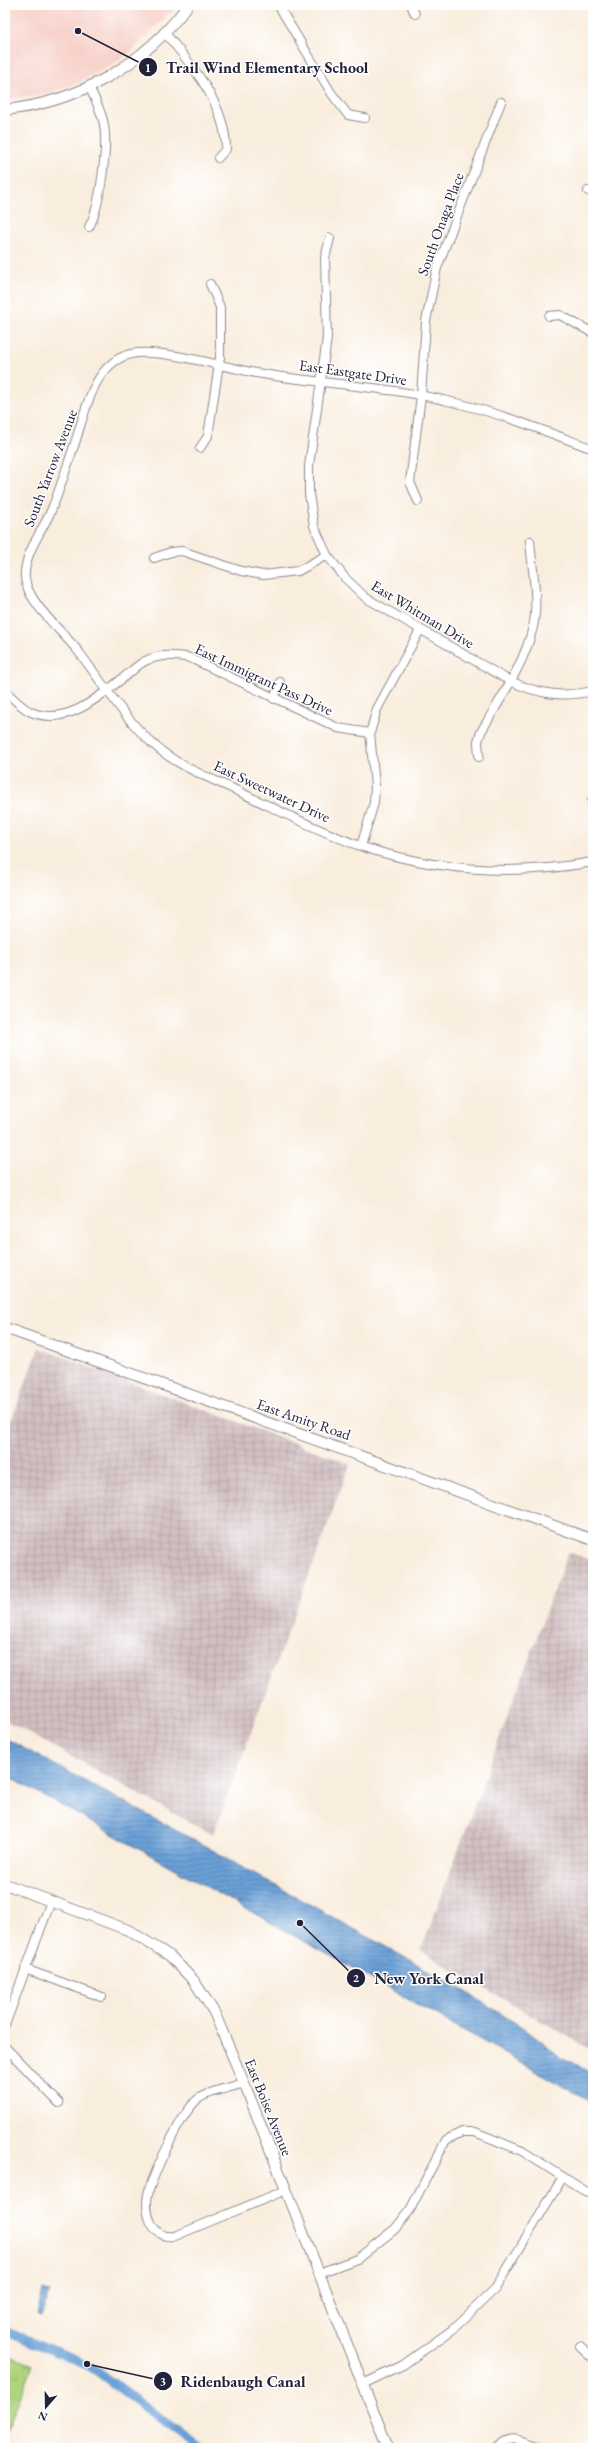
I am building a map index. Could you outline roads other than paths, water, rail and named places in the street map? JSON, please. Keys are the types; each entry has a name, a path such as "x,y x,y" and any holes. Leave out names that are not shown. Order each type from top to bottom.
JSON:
{"street":[{"path":"5,110 44,103 90,88 134,60 165,33 188,5"},
{"path":"278,5 332,94 348,115 365,118"},
{"path":"412,5 415,14"},
{"path":"165,33 190,63 220,115 225,130 226,149 218,158"},
{"path":"89,227 95,216 98,203 105,134 102,114 90,88"},
{"name":"South Onaga Place","path":"418,501 410,482 421,396 426,320 437,268 501,102"},
{"name":"East Whitman Drive","path":"330,238 325,258 327,338 309,466 309,494 314,526 327,555 345,578 366,598 510,682 529,690 551,694 573,695 593,691"},
{"path":"200,448 208,436 219,366 220,307 210,284"},
{"path":"549,316 560,316 593,333"},
{"name":"East Eastgate Drive","path":"106,368 118,359 131,354 145,353 166,355 219,366 321,382 421,396 451,401 508,418 593,449"},
{"name":"South Yarrow Avenue","path":"25,578 27,559 51,513 96,385 106,368"},
{"path":"479,756 478,741 481,732 510,682 528,645 533,626 534,584 530,541"},
{"path":"154,558 172,552 182,551 241,571 263,575 298,571 327,555"},
{"name":"East Sweetwater Drive","path":"25,578 32,597 62,631 138,728 156,747 178,762 310,825 362,846 419,862 466,868 525,870 593,862"},
{"path":"362,846 375,798 370,733 378,709 420,630"},
{"name":"East Immigrant Pass Drive","path":"5,691 27,710 46,716 71,713 108,690 144,662 174,655 190,658 338,728 370,733"},
{"path":"274,699 280,682"},
{"name":"East Amity Road","path":"5,1328 593,1540"},
{"name":"East Boise Avenue","path":"5,1884 128,1930 170,1956 194,1981 214,2012 244,2083 388,2448"},
{"path":"5,2026 51,1901"},
{"path":"25,1969 102,1997"},
{"path":"5,2047 59,2103"},
{"path":"244,2083 199,2098 180,2124 148,2191 151,2223 158,2234 169,2237 175,2236 286,2190"},
{"path":"319,2273 357,2259 395,2229 410,2210 446,2140 462,2132 475,2132 510,2145 593,2196"},
{"path":"362,2384 403,2365 452,2330 495,2289 563,2177"},
{"path":"580,2346 593,2358"},
{"path":"496,2448 509,2439 516,2438 542,2448"}],"water":[{"path":"5,1738 207,1847 465,1991 525,2029 558,2055 593,2074 593,2103 5,1774"},
{"path":"43,2290 50,2292 41,2316 37,2314"}],"waterway":[{"path":"5,2331 87,2364 200,2448"}],"place":[{"name":"Trail Wind Elementary School","path":"78,31"},
{"name":"New York Canal","path":"300,1923"},
{"name":"Ridenbaugh Canal","path":"87,2364"}]}
